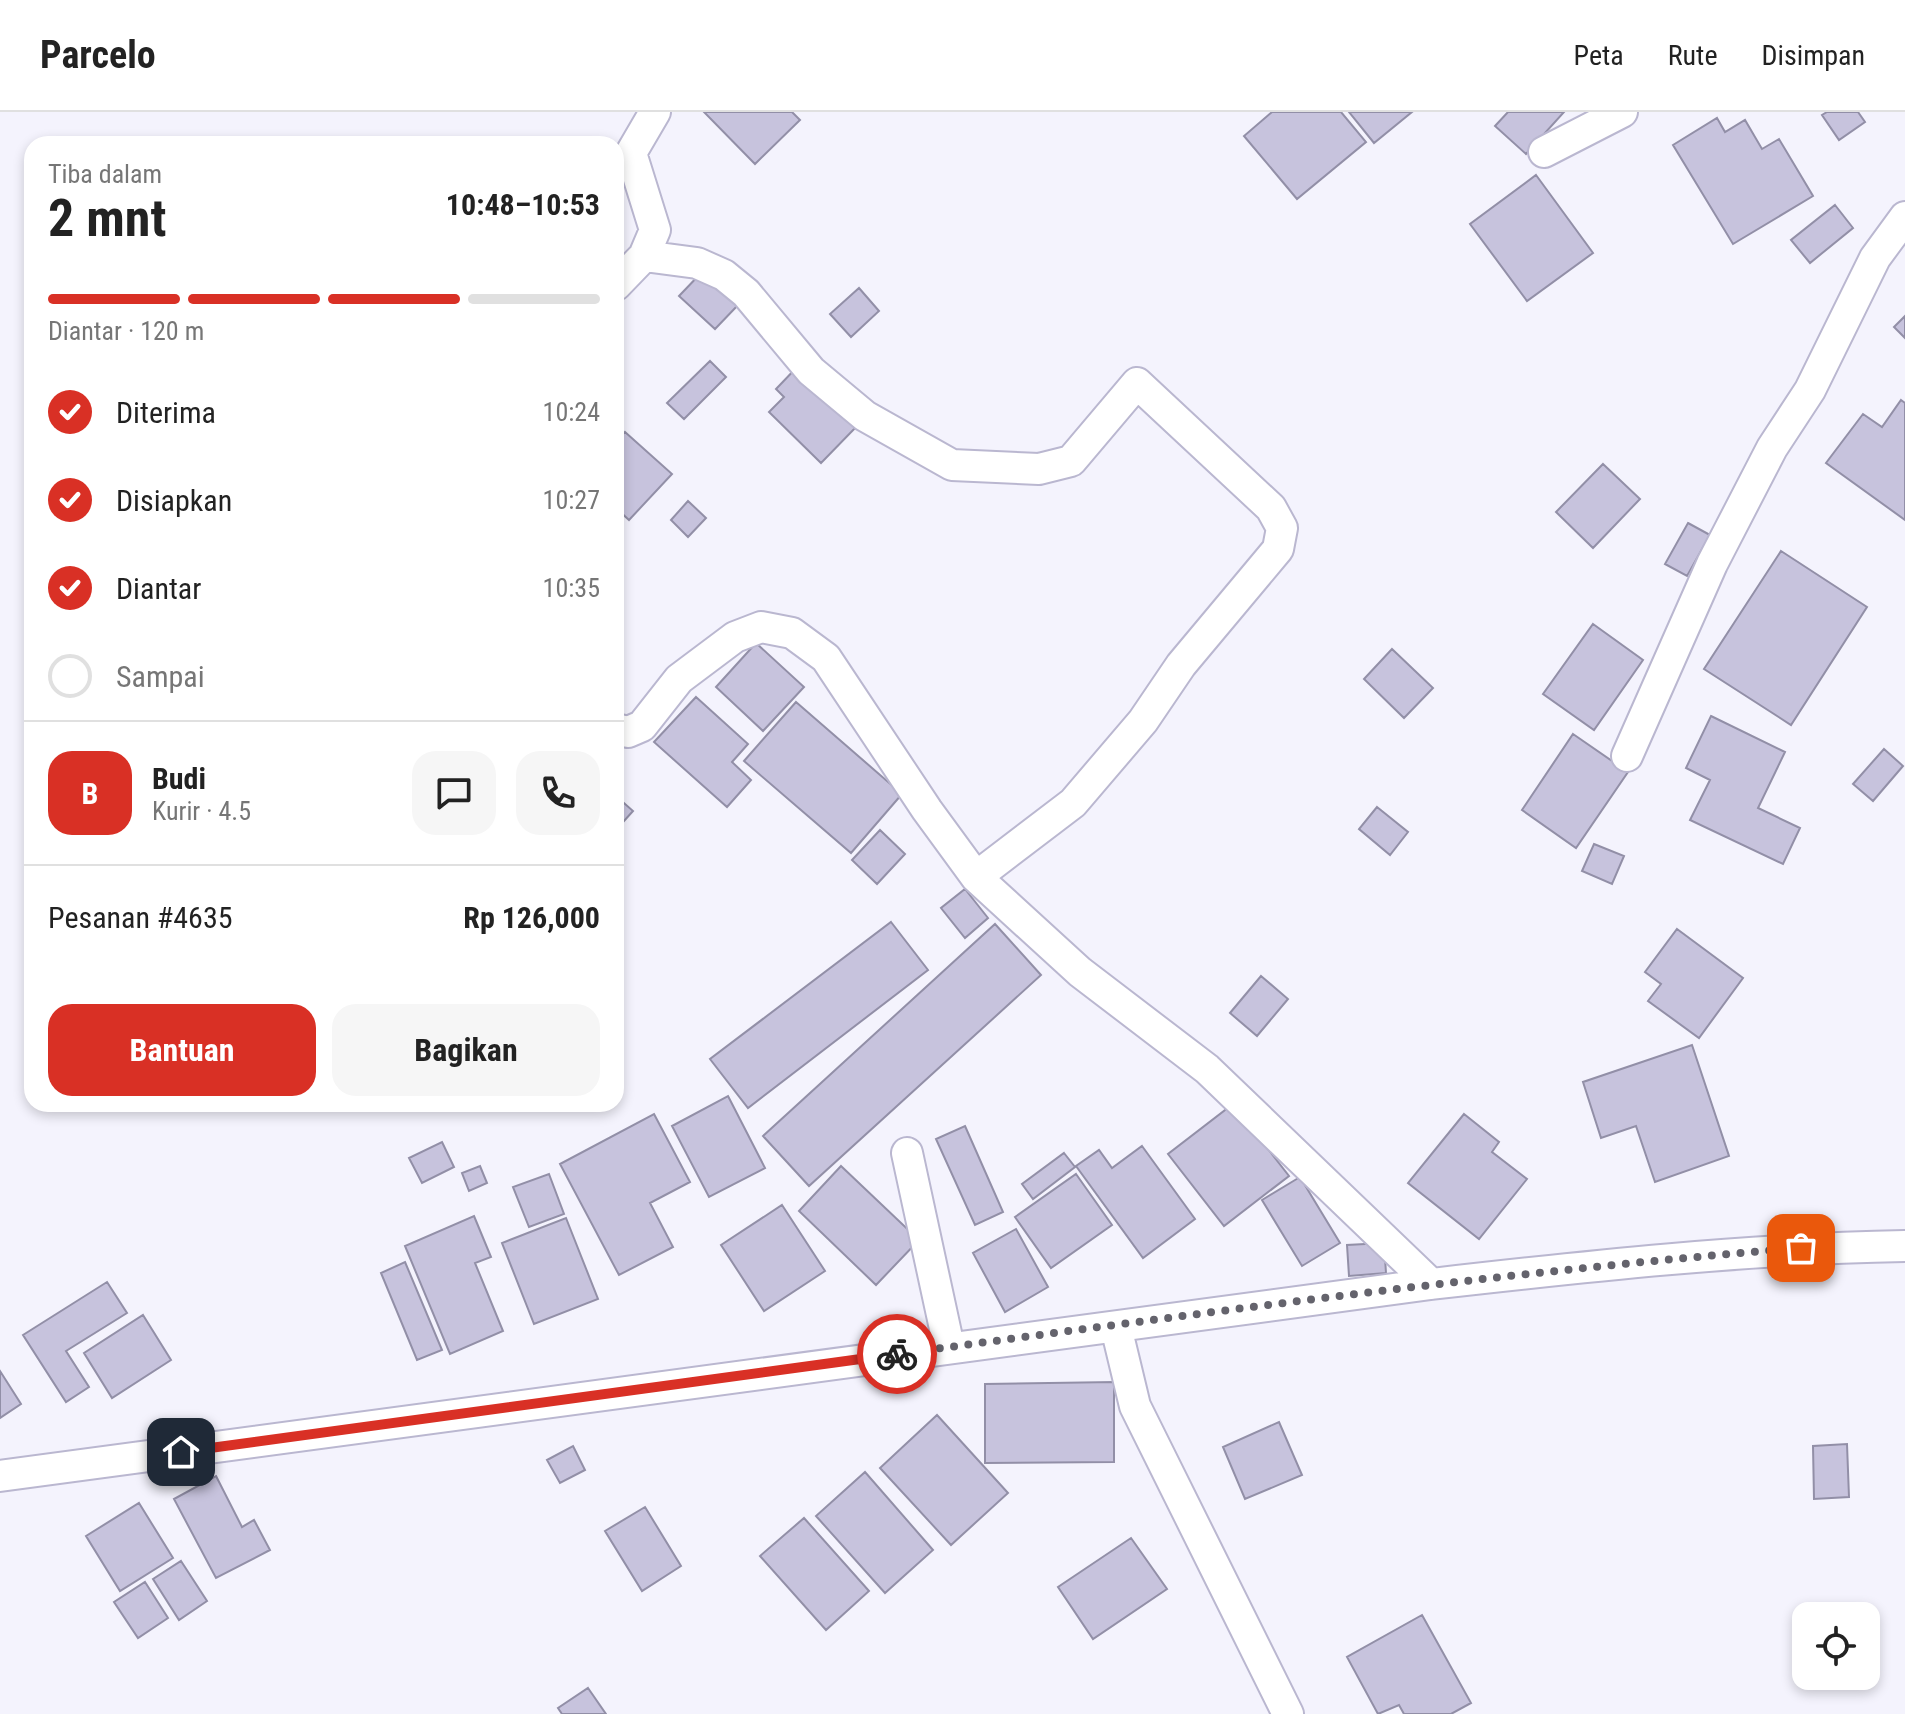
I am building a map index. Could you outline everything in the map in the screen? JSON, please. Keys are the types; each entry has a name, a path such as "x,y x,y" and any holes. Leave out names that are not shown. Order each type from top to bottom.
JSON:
{"street":[{"path":"624,277 644,256 655,230 631,153 655,112"},
{"path":"1544,152 1622,112"},
{"path":"1627,756 1712,564 1772,448 1810,390 1875,258 1905,217"},
{"path":"644,256 697,263 724,275 746,293 811,371 865,416 952,465 1039,469 1071,461 1137,383 1271,508 1282,528 1278,549 1181,665 1117,752 1073,803 976,877"},
{"path":"624,731 642,726 679,679 711,651 761,627 792,633 826,658 927,810 976,877 1070,964 1207,1069 1431,1284"},
{"path":"907,1153 949,1347"},
{"path":"0,1476 1431,1284 1646,1260 1801,1248 1905,1246"},
{"path":"1116,1327 1135,1406 1288,1714"}],"building":[{"path":"704,112 792,112 800,120 755,164"},
{"path":"1272,112 1341,112 1366,142 1297,199 1244,136"},
{"path":"1349,112 1412,112 1374,143"},
{"path":"1508,112 1564,112 1526,154 1495,126"},
{"path":"1827,112 1858,112 1865,122 1839,140 1822,115"},
{"path":"1717,118 1725,132 1745,120 1762,149 1779,139 1813,196 1733,244 1673,145"},
{"path":"1536,175 1593,253 1527,301 1470,224"},
{"path":"1835,205 1853,228 1810,263 1791,240"},
{"path":"703,271 739,304 715,329 679,296"},
{"path":"859,288 879,311 851,337 830,314"},
{"path":"1905,316 1905,338 1894,327"},
{"path":"710,361 726,377 684,419 667,403"},
{"path":"799,365 859,424 821,463 769,412 784,397 776,389"},
{"path":"1901,400 1905,403 1905,520 1826,463 1863,414 1882,427"},
{"path":"624,433 672,474 629,520 624,515"},
{"path":"1603,464 1640,499 1593,548 1556,512"},
{"path":"688,501 706,518 688,537 671,520"},
{"path":"1688,523 1710,535 1687,576 1665,564"},
{"path":"1781,551 1867,607 1791,725 1704,669"},
{"path":"1593,624 1643,660 1594,730 1543,694"},
{"path":"756,643 804,687 763,731 716,687"},
{"path":"1392,649 1433,688 1404,718 1364,679"},
{"path":"696,697 748,744 732,762 751,780 727,807 654,742"},
{"path":"796,702 902,794 851,853 744,761"},
{"path":"1711,716 1785,752 1758,808 1800,828 1783,864 1690,820 1710,780 1686,768"},
{"path":"1573,734 1628,772 1576,848 1522,810"},
{"path":"1884,749 1903,766 1873,801 1853,784"},
{"path":"624,803 633,811 624,821"},
{"path":"1377,807 1408,832 1390,855 1359,829"},
{"path":"880,830 905,854 877,884 852,860"},
{"path":"1594,844 1624,856 1612,884 1582,871"},
{"path":"965,889 988,918 965,938 941,908"},
{"path":"891,922 928,970 748,1108 710,1059"},
{"path":"995,924 1041,975 809,1186 763,1136"},
{"path":"1677,929 1743,978 1699,1038 1648,1001 1661,984 1645,972"},
{"path":"1261,976 1288,999 1257,1036 1230,1013"},
{"path":"1692,1045 1729,1156 1655,1182 1636,1126 1601,1138 1583,1082"},
{"path":"728,1096 765,1168 709,1197 672,1126"},
{"path":"1233,1104 1289,1176 1224,1226 1168,1154"},
{"path":"654,1114 690,1182 650,1203 673,1247 619,1275 560,1164"},
{"path":"1464,1114 1499,1142 1492,1152 1527,1179 1479,1239 1408,1183"},
{"path":"965,1126 1003,1212 975,1225 936,1139"},
{"path":"442,1142 454,1167 422,1183 409,1158"},
{"path":"1142,1146 1195,1219 1143,1258 1076,1166 1099,1150 1112,1168"},
{"path":"1064,1153 1075,1167 1033,1199 1022,1184"},
{"path":"480,1166 487,1183 469,1191 462,1173"},
{"path":"841,1166 919,1240 876,1285 799,1211"},
{"path":"549,1174 564,1214 529,1227 513,1187"},
{"path":"1076,1174 1112,1225 1051,1268 1015,1217"},
{"path":"1300,1177 1340,1243 1302,1266 1262,1200"},
{"path":"782,1205 825,1271 764,1311 721,1245"},
{"path":"474,1216 491,1257 475,1263 503,1331 450,1354 405,1246"},
{"path":"566,1218 598,1299 534,1324 502,1243"},
{"path":"1016,1229 1048,1287 1005,1312 973,1253"},
{"path":"1384,1243 1386,1273 1349,1276 1347,1245"},
{"path":"405,1262 442,1350 417,1360 381,1273"},
{"path":"107,1282 127,1313 66,1351 89,1387 66,1402 23,1335"},
{"path":"143,1315 171,1360 112,1398 84,1353"},
{"path":"0,1371 21,1404 0,1418"},
{"path":"1114,1382 1114,1462 985,1463 985,1384"},
{"path":"937,1415 1008,1493 951,1545 880,1468"},
{"path":"1279,1422 1302,1475 1245,1499 1223,1447"},
{"path":"1847,1444 1849,1497 1814,1499 1813,1446"},
{"path":"573,1446 585,1470 560,1483 547,1460"},
{"path":"865,1472 933,1550 885,1593 816,1516"},
{"path":"216,1476 242,1527 254,1520 270,1550 216,1578 174,1499"},
{"path":"139,1503 173,1558 120,1591 86,1536"},
{"path":"645,1507 681,1566 642,1591 605,1531"},
{"path":"804,1518 869,1591 826,1630 760,1556"},
{"path":"1131,1538 1167,1589 1093,1639 1058,1587"},
{"path":"181,1561 207,1601 179,1620 153,1579"},
{"path":"145,1582 168,1618 138,1638 114,1602"},
{"path":"1422,1615 1471,1703 1451,1714 1404,1714 1399,1705 1378,1714 1347,1657"},
{"path":"588,1688 606,1714 562,1714 558,1708"}],"way so far":[{"path":"897,1354 1431,1284 1646,1260 1801,1248"}],"route":[{"path":"181,1452 897,1354"}]}
